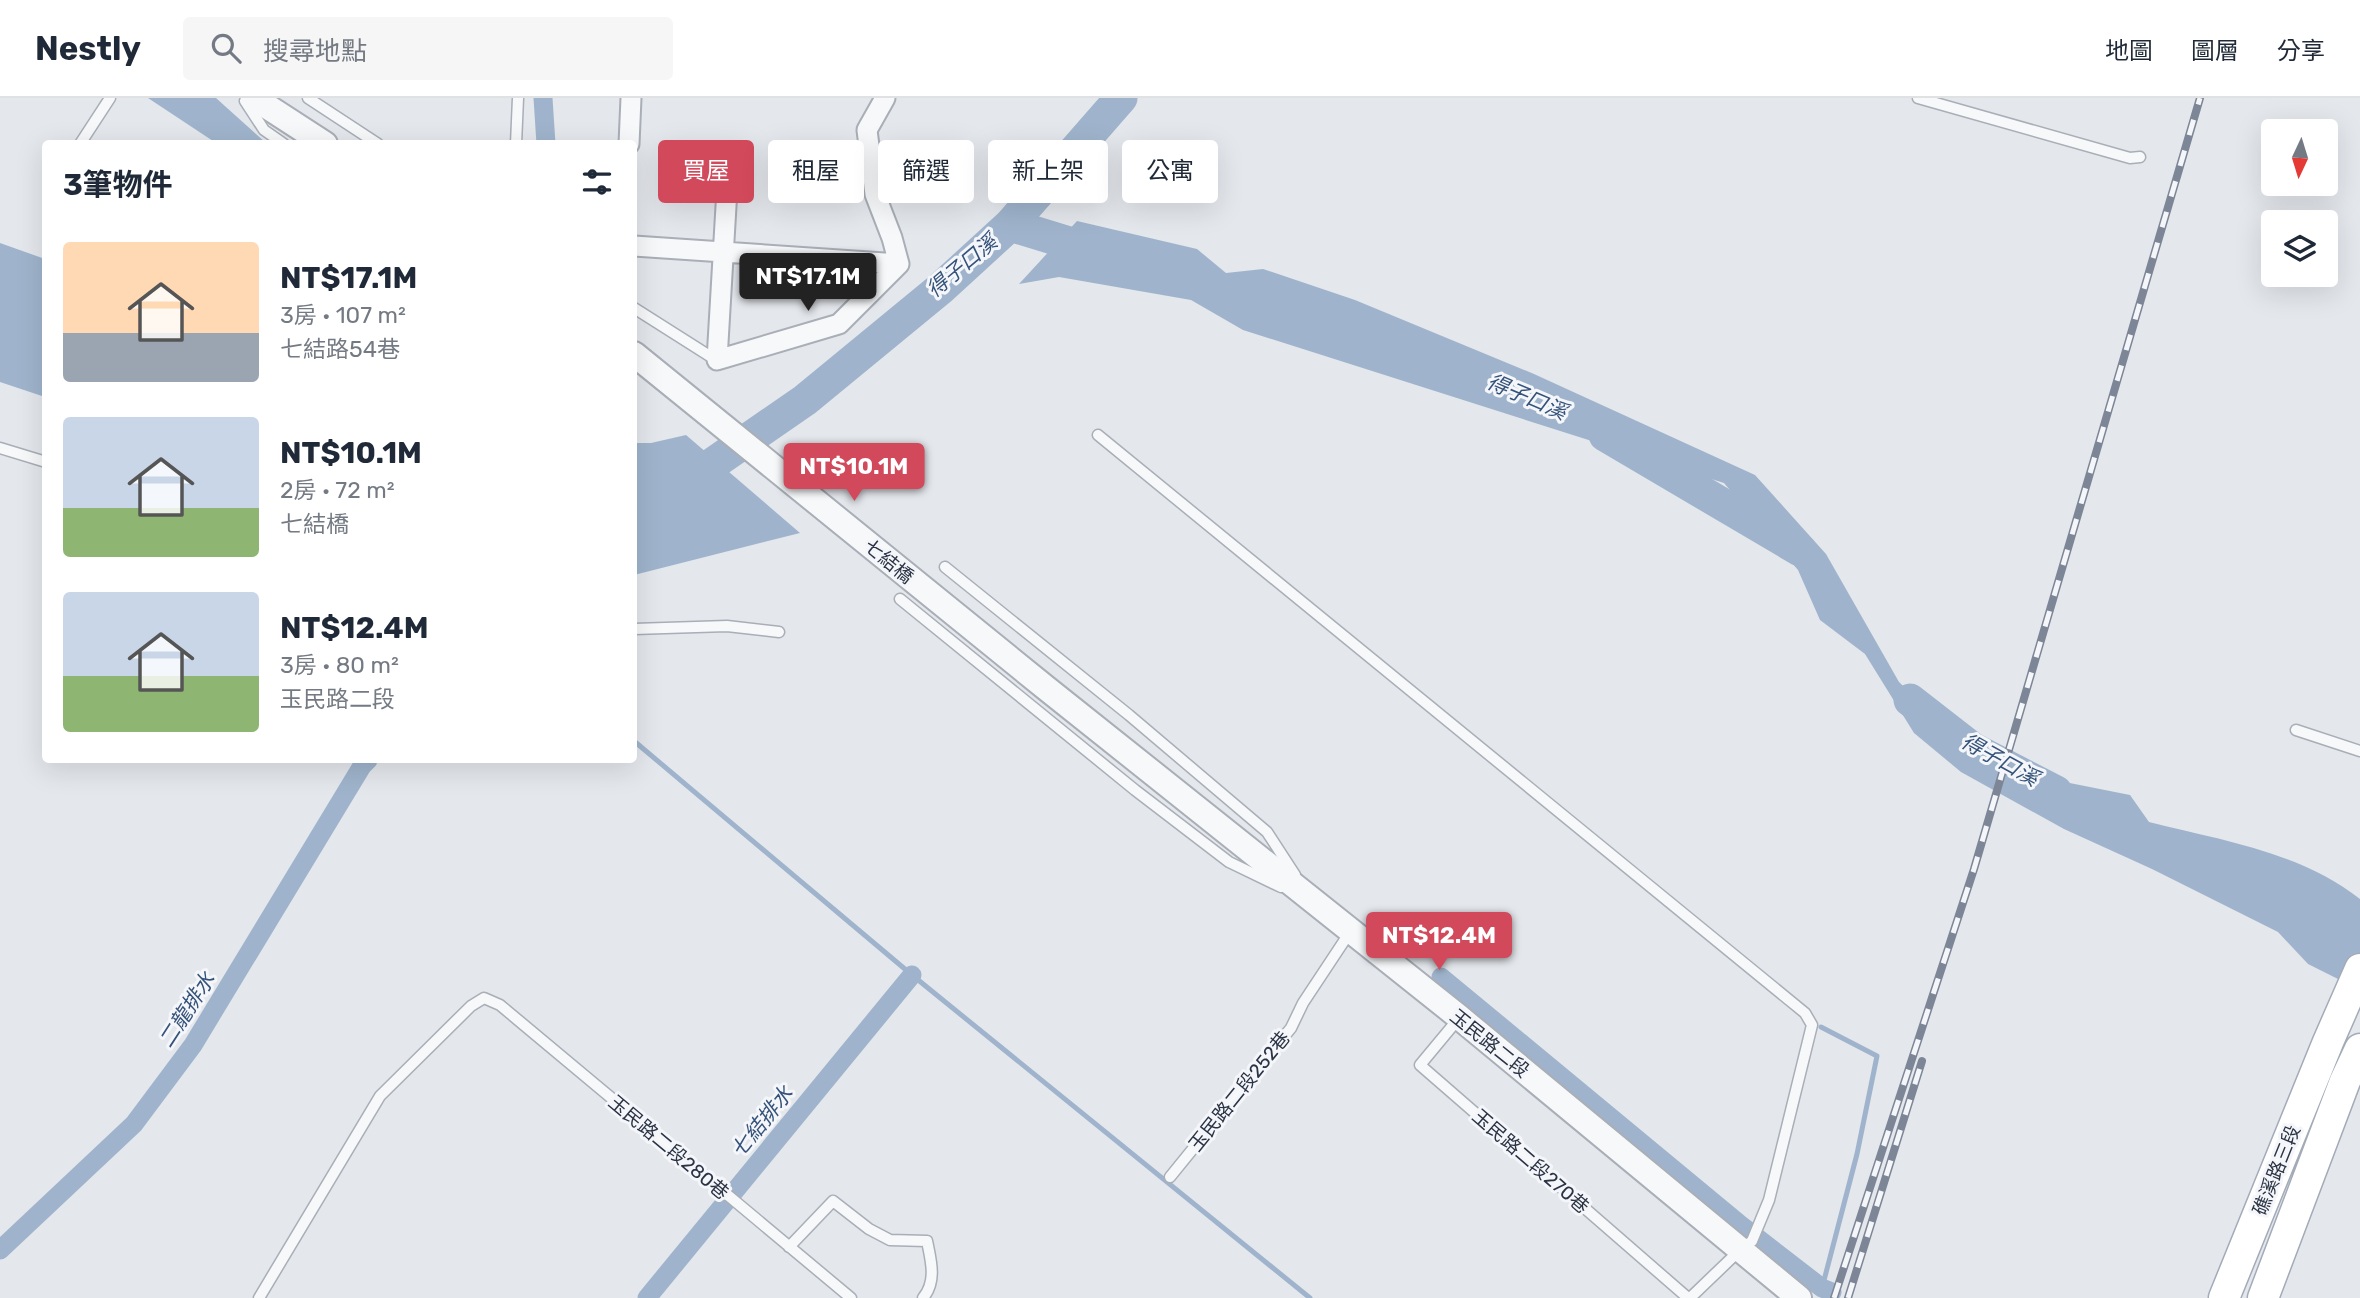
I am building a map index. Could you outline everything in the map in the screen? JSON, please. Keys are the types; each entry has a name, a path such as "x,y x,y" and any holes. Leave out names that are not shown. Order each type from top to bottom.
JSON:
{"main road":[{"name":"礁溪路三段","path":"2224,1298 2360,969"},
{"name":"礁溪路三段","path":"2263,1298 2345,1081 2360,1049"}],"street":[{"path":"254,98 320,140"},
{"path":"629,140 631,98"},
{"path":"885,98 867,130 875,194 899,264"},
{"path":"726,203 717,360 839,324 899,264"},
{"path":"637,246 899,264"},
{"name":"七結橋","path":"637,356 1046,688"},
{"name":"玉民路二段","path":"1046,688 1459,1017 1799,1298"}],"lane":[{"path":"83,140 110,98"},
{"path":"243,98 264,130 278,140"},
{"path":"308,98 372,140"},
{"path":"516,140 517,98"},
{"path":"1918,98 2130,158 2140,157"},
{"path":"637,310 717,360"},
{"path":"1098,435 1805,1013 1812,1025 1769,1200 1752,1241 1689,1298"},
{"path":"0,448 42,461"},
{"path":"945,566 1129,715 1267,832 1313,902"},
{"path":"900,599 1228,862 1313,902"},
{"path":"637,629 727,626 779,632"},
{"path":"2296,730 2360,751"},
{"name":"玉民路二段252巷","path":"1170,1177 1291,1028 1303,1003 1350,932"},
{"name":"玉民路二段280巷","path":"259,1298 380,1096 471,1006 484,999 499,1005 851,1298"},
{"name":"玉民路二段270巷","path":"1459,1017 1420,1065 1689,1298"},
{"path":"789,1247 833,1201 890,1240 927,1241 932,1280 930,1289 923,1298"}],"water":[{"path":"148,98 216,98 263,140 211,140"},
{"path":"1077,221 1197,249 1226,273 1263,269 1355,300 1534,374 1755,475 1826,554 1899,682 1984,766 2130,795 2149,822 2259,850 2312,870 2337,883 2360,899 2360,990 2308,964 2278,932 2152,869 2064,829 1961,772 1914,733 1865,654 1820,620 1798,570 1724,483 1243,330 1191,300 1059,277 1019,284"},
{"path":"0,243 42,258 42,396 0,382"},
{"path":"686,435 800,533 637,574 637,443 651,443"}],"waterway":[{"path":"543,98 546,140"},
{"name":"得子口溪","path":"637,494 711,465 805,400 940,289 1010,225 1121,98"},
{"name":"得子口溪","path":"1010,225 1102,253"},
{"name":"得子口溪","path":"1605,435 1800,550"},
{"name":"得子口溪","path":"1910,700 1973,749 2056,792"},
{"path":"637,744 912,975 1310,1298"},
{"name":"二龍排水","path":"0,1250 134,1124 193,1045 365,763"},
{"name":"七結排水","path":"647,1298 912,975"},
{"path":"1441,977 1742,1226 1822,1288 1832,1292"},
{"path":"1821,1027 1877,1056 1857,1154 1822,1288"}],"railway":[{"path":"1834,1298 1974,869 2200,98"},
{"path":"1848,1298 1922,1061"}]}
